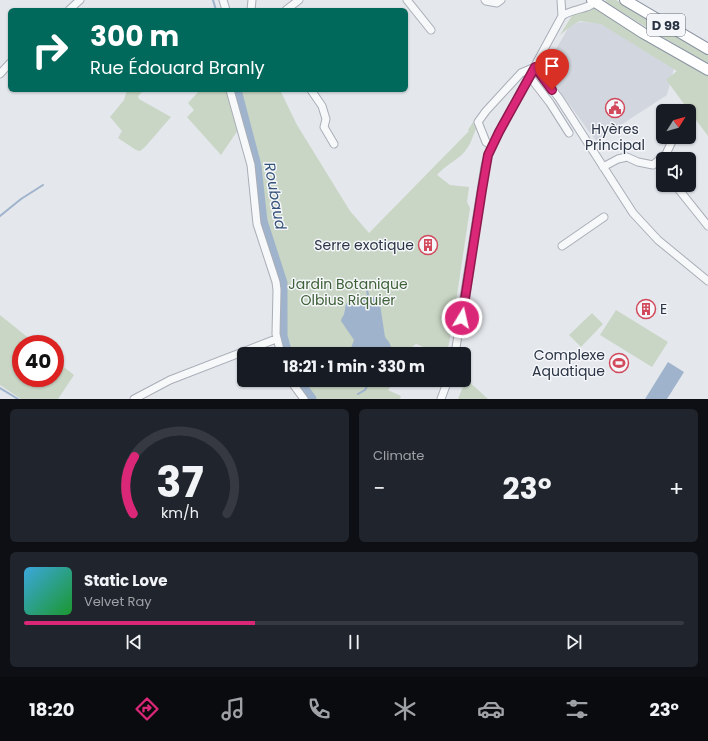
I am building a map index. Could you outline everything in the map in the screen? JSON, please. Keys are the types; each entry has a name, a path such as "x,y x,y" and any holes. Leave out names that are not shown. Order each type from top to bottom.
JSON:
{"highway":[{"name":"D 98","path":"625,0 708,49"},
{"name":"D 98","path":"595,1 644,33 708,70"}],"street":[{"path":"71,8 80,0"},
{"path":"289,8 299,0"},
{"path":"407,0 431,30"},
{"path":"485,0 497,3 502,0"},
{"path":"457,347 486,166 492,146 499,132 562,16 561,0"},
{"path":"562,16 573,10 591,5 595,1"},
{"path":"0,74 8,66"},
{"path":"492,146 486,142 478,122 486,111 522,73 535,67"},
{"path":"535,67 559,98 633,213 653,235 705,279 708,272"},
{"path":"530,77 550,103 569,133"},
{"path":"231,92 251,165 256,224 276,282 276,339 279,347"},
{"path":"312,92 322,106 326,119 324,127 334,144"},
{"path":"603,167 618,159 627,158 638,162 653,164 666,154 671,144"},
{"path":"681,192 708,226"},
{"path":"562,246 604,217"},
{"path":"134,399 170,380 276,339"},
{"path":"295,387 304,399"},
{"path":"441,399 445,387"}],"shaded area":[{"path":"581,22 600,23 674,68 667,95 596,141 544,70 570,25"}],"green space":[{"path":"606,0 616,0 708,55 708,64 616,9 605,2"},
{"path":"594,8 708,74 708,136 696,120 696,104 684,104 667,81 667,79 677,71 601,24 580,21 560,35 573,14"},
{"path":"126,92 142,92 138,96 139,99 171,117 140,151 118,138 122,131 110,117 124,100"},
{"path":"198,92 228,92 238,130 221,155 187,117 194,110 188,103"},
{"name":"Jardin Botanique Olbius Riquier","path":"241,92 281,92 297,125 350,211 369,233 469,131 468,130 473,122 476,129 468,147 461,155 437,175 450,185 469,187 467,202 470,208 448,347 424,347 416,344 412,347 289,347 286,337 285,324 286,286 265,221 260,164"},
{"path":"616,310 668,342 652,367 600,335"},
{"path":"592,313 603,324 581,347 569,335"},
{"path":"0,315 25,335 12,335 12,387 64,387 64,367 74,375 58,399 21,399 0,385"},
{"path":"471,384 488,399 458,399 463,387 471,387"},
{"path":"307,387 390,387 388,390 401,396 400,399 316,399"}],"water":[{"path":"366,295 376,298 380,304 385,337 391,347 351,347 354,340 341,319 344,314 346,304 351,298 359,300 365,298"},
{"path":"668,362 684,372 667,399 645,399"}],"waterway":[{"name":"Roubaud","path":"213,0 215,8"},
{"name":"Roubaud","path":"237,92 256,166 262,221 282,283 282,336 285,347"},
{"path":"0,216 21,199 43,185"},
{"path":"367,290 368,295"},
{"name":"Roubaud","path":"302,387 311,399"},
{"path":"358,394 365,390 367,387"},
{"path":"0,388 18,399"}],"place":[{"name":"Hyères Principal","path":"615,108"},
{"name":"Serre exotique","path":"428,245"},
{"name":"E","path":"646,309"},
{"name":"Complexe Aquatique","path":"619,363"}],"route":[{"path":"462,318 488,155 535,67 552,90"}]}
